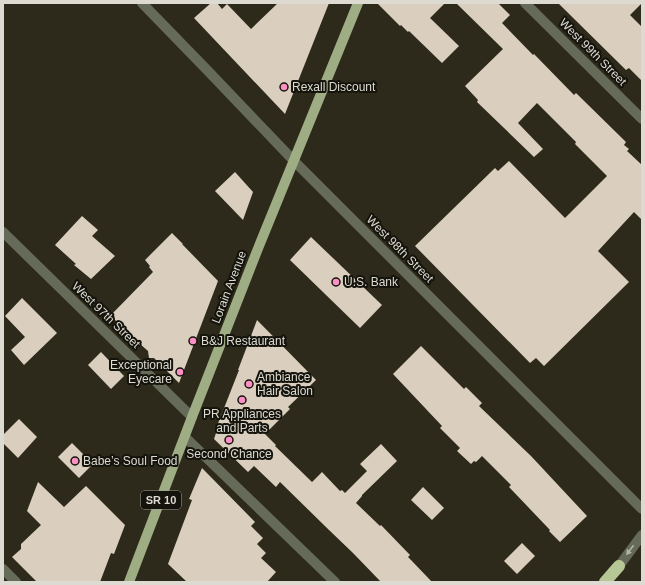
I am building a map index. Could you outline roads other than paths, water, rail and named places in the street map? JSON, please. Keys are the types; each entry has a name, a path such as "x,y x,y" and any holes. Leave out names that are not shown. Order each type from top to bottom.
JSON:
{"highway":[{"path":"605,582 618,566"}],"main road":[{"name":"Lorain Avenue","path":"129,582 184,437 358,3"}],"street":[{"name":"West 98th Street","path":"142,3 294,161 642,509"},
{"name":"West 99th Street","path":"525,3 642,120"},
{"name":"West 97th Street","path":"3,232 192,417"},
{"path":"184,437 335,582"},
{"path":"602,582 618,566 642,535"},
{"path":"3,569 16,582"}],"place":[{"name":"Rexall Discount","path":"284,87"},
{"name":"U.S. Bank","path":"336,282"},
{"name":"B&J Restaurant","path":"193,341"},
{"name":"Exceptional Eyecare","path":"180,372"},
{"name":"Ambiance Hair Salon","path":"249,384"},
{"name":"PR Appliances and Parts","path":"242,400"},
{"name":"Second Chance","path":"229,440"},
{"name":"Babe’s Soul Food","path":"75,461"}]}
